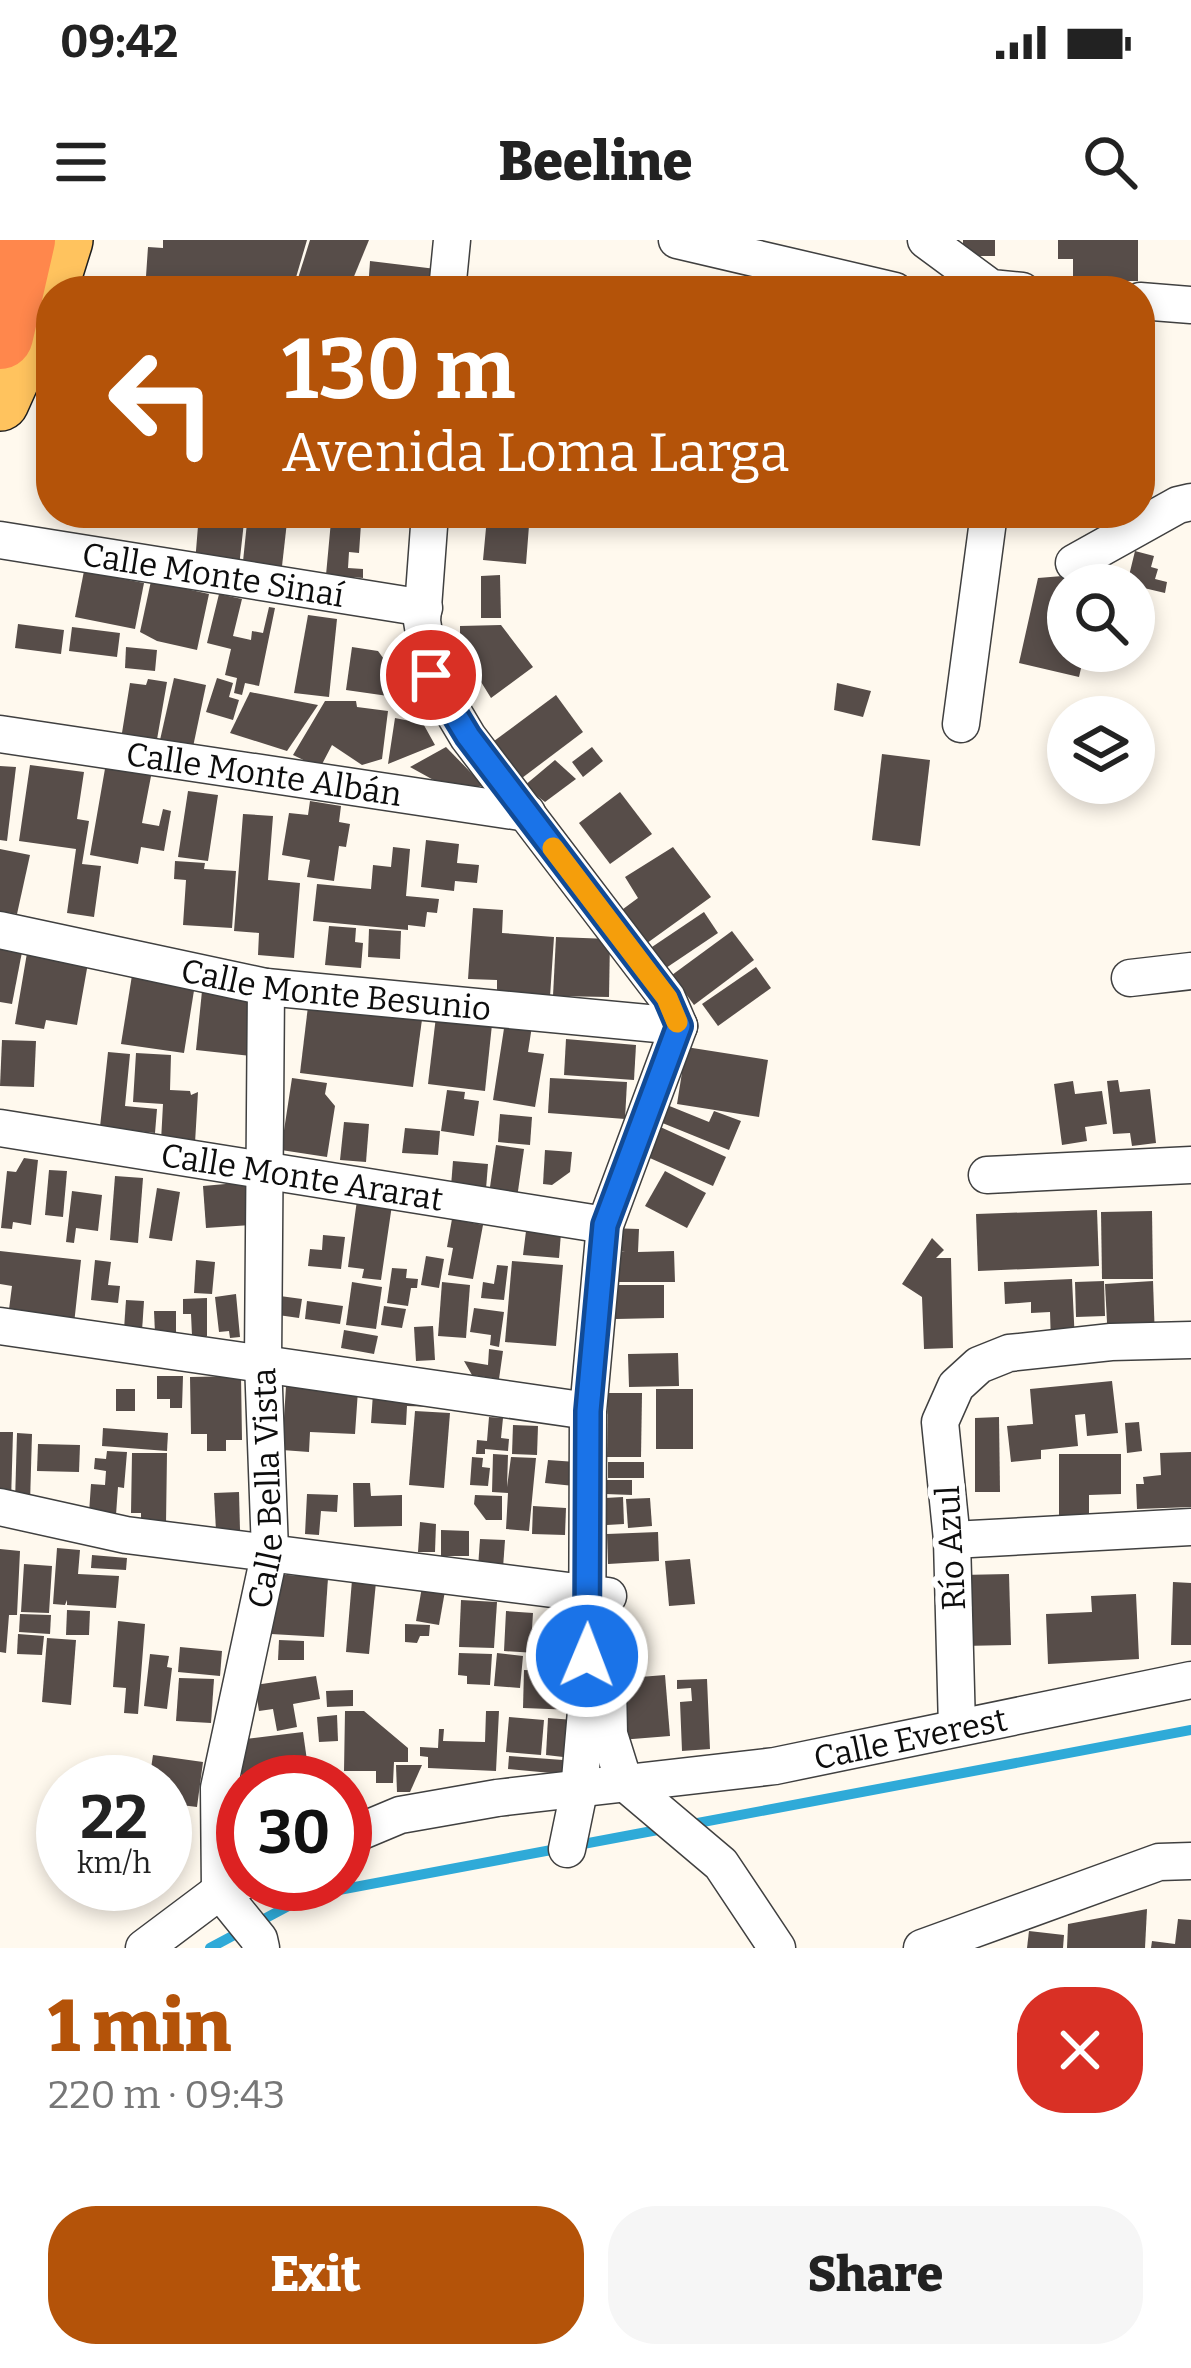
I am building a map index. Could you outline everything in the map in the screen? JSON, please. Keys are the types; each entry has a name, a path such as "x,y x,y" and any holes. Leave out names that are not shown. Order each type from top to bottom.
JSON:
{"highway":[{"path":"18,365 22,240"}],"main road":[{"path":"51,276 64,240"},
{"path":"18,365 36,316"}],"street":[{"path":"448,276 452,240"},
{"path":"677,240 831,276"},
{"path":"926,240 974,276"},
{"path":"1155,302 1191,305"},
{"path":"1155,518 1191,502"},
{"path":"429,528 424,608 431,675 468,736 667,998 679,1026 605,1225 588,1411 612,1789 578,1846"},
{"path":"962,724 987,528"},
{"path":"1074,563 1137,528"},
{"name":"Calle Monte Sinaí","path":"0,539 424,608"},
{"name":"Calle Monte Albán","path":"0,734 526,813"},
{"name":"Calle Monte Besunio","path":"0,930 266,987 679,1026"},
{"path":"1130,978 1191,971"},
{"name":"Calle Bella Vista","path":"226,1755 270,1551 263,1362 266,987"},
{"name":"Calle Monte Ararat","path":"0,1128 605,1225"},
{"path":"987,1175 1191,1165"},
{"path":"0,1325 588,1411"},
{"name":"Río Azul","path":"957,1728 952,1540 940,1423 956,1386 979,1365 1009,1353 1112,1342 1191,1340"},
{"path":"0,1507 126,1535 598,1593"},
{"path":"952,1540 1191,1527"},
{"name":"Calle Everest","path":"372,1827 400,1815 496,1798 612,1789 775,1766 1191,1680"},
{"path":"612,1789 721,1864 776,1948"},
{"path":"922,1948 1159,1862 1191,1861"},
{"path":"144,1948 216,1897"},
{"path":"244,1911 260,1943"}],"building":[{"path":"163,240 307,240 296,276 146,276 148,247 163,248"},
{"path":"310,240 369,240 354,276 299,276"},
{"path":"963,240 995,240 995,256 963,256"},
{"path":"1058,240 1138,240 1138,276 1073,276 1073,259 1058,259"},
{"path":"370,261 436,269 436,276 369,276"},
{"path":"198,528 243,528 239,567 195,563"},
{"path":"246,528 286,528 281,575 242,571"},
{"path":"330,528 361,528 359,553 349,552 348,568 363,569 363,578 326,575"},
{"path":"486,528 529,528 526,564 483,560"},
{"path":"1135,551 1154,556 1152,564 1132,564"},
{"path":"84,571 144,583 135,629 75,617"},
{"path":"500,575 501,618 481,618 481,576"},
{"path":"1047,577 1047,670 1019,663 1038,578"},
{"path":"1155,579 1167,582 1165,593 1155,591"},
{"path":"151,581 209,594 197,650 140,632"},
{"path":"219,594 242,599 233,636 251,640 252,631 263,633 269,607 275,608 259,686 245,683 242,695 234,693 237,678 225,675 231,649 207,643"},
{"path":"308,615 337,619 329,697 294,693"},
{"path":"18,624 64,630 61,654 15,648"},
{"path":"501,625 533,667 491,698 473,669 460,669 460,626"},
{"path":"72,627 120,633 117,657 69,651"},
{"path":"126,647 157,650 155,671 125,668"},
{"path":"352,647 378,651 398,678 395,697 346,690"},
{"path":"174,678 206,685 193,747 160,740"},
{"path":"217,678 233,683 229,697 239,700 233,720 206,712"},
{"path":"148,679 167,682 156,745 121,739 130,683 146,685"},
{"path":"837,683 871,691 863,717 834,710"},
{"path":"250,692 318,705 287,751 230,733"},
{"path":"556,695 583,732 518,781 490,744"},
{"path":"325,701 356,701 357,707 388,711 382,759 362,765 332,745 320,768 293,755"},
{"path":"415,709 435,745 388,764 395,718 410,721 406,711"},
{"path":"446,747 484,786 448,788 410,767"},
{"path":"592,747 603,761 583,777 572,762"},
{"path":"882,754 930,760 920,846 872,840"},
{"path":"555,760 576,779 545,802 524,786"},
{"path":"106,763 152,771 142,823 159,826 163,809 171,811 164,851 141,847 138,864 90,855"},
{"path":"30,765 84,772 77,819 89,821 82,864 101,866 94,917 67,913 76,849 19,841"},
{"path":"0,766 16,767 7,841 0,840"},
{"path":"188,791 218,795 208,861 178,857"},
{"path":"620,792 652,834 610,864 579,823"},
{"path":"310,801 341,806 339,822 350,824 346,847 339,846 334,881 307,877 310,860 282,855 289,813 308,815"},
{"path":"243,814 273,816 268,880 300,883 294,958 258,955 259,933 234,931"},
{"path":"426,840 459,844 457,863 479,865 477,883 455,881 454,891 421,887"},
{"path":"393,847 410,849 406,896 439,899 437,913 427,912 425,927 408,925 408,930 313,921 317,884 371,889 373,865 391,867"},
{"path":"673,847 711,897 643,946 619,912 638,898 625,877"},
{"path":"0,849 30,855 17,914 0,911"},
{"path":"175,861 236,871 232,928 183,925 186,880 174,879"},
{"path":"473,908 503,910 502,933 554,937 550,997 497,993 497,980 468,979"},
{"path":"704,912 718,933 660,972 646,951"},
{"path":"329,926 356,928 355,942 363,943 361,968 325,965"},
{"path":"369,929 401,931 400,959 368,957"},
{"path":"732,931 754,960 694,1005 672,975"},
{"path":"556,937 610,939 609,997 553,996"},
{"path":"0,948 22,952 12,1004 0,1002"},
{"path":"27,953 88,963 77,1025 46,1020 44,1029 15,1024"},
{"path":"756,967 771,988 718,1026 702,1004"},
{"path":"133,969 196,978 184,1053 121,1044"},
{"path":"202,991 258,998 251,1056 196,1050"},
{"path":"309,998 423,1012 413,1087 300,1073"},
{"path":"437,1008 493,1015 485,1091 428,1084"},
{"path":"505,1022 532,1026 528,1052 544,1054 535,1107 493,1100"},
{"path":"566,1039 636,1045 634,1080 564,1075"},
{"path":"2,1040 36,1041 34,1087 0,1086"},
{"path":"686,1047 768,1060 759,1117 677,1104"},
{"path":"108,1052 130,1054 125,1106 157,1109 155,1133 100,1127"},
{"path":"136,1053 171,1055 170,1090 198,1092 195,1143 161,1141 163,1104 133,1102"},
{"path":"292,1078 327,1083 325,1094 335,1106 327,1157 281,1150"},
{"path":"550,1078 627,1082 625,1119 548,1113"},
{"path":"1118,1080 1120,1092 1150,1089 1156,1143 1132,1146 1130,1133 1113,1134 1107,1081"},
{"path":"1073,1081 1075,1094 1102,1091 1107,1124 1085,1127 1087,1141 1062,1145 1054,1084"},
{"path":"447,1090 465,1092 464,1099 479,1101 474,1136 441,1131"},
{"path":"667,1105 709,1122 714,1111 741,1121 729,1150 660,1122"},
{"path":"500,1114 532,1117 530,1145 498,1142"},
{"path":"344,1122 369,1124 366,1162 340,1160"},
{"path":"656,1125 726,1157 713,1186 643,1155"},
{"path":"405,1128 440,1131 438,1155 402,1153"},
{"path":"496,1145 524,1149 517,1198 489,1194"},
{"path":"545,1150 572,1152 570,1172 552,1185 543,1184"},
{"path":"24,1158 38,1160 31,1225 13,1222 12,1229 1,1228 7,1171 16,1172"},
{"path":"453,1161 488,1164 486,1189 451,1186"},
{"path":"49,1170 67,1171 63,1217 45,1215"},
{"path":"665,1171 706,1193 687,1228 645,1206"},
{"path":"115,1176 143,1178 138,1243 110,1240"},
{"path":"248,1182 251,1225 206,1228 203,1186"},
{"path":"157,1188 180,1192 172,1241 149,1238"},
{"path":"72,1191 102,1195 98,1231 76,1228 74,1243 66,1242"},
{"path":"357,1200 392,1205 381,1280 362,1278 364,1269 348,1267"},
{"path":"1097,1210 1099,1266 978,1271 976,1214"},
{"path":"1152,1211 1153,1279 1102,1279 1101,1212"},
{"path":"452,1219 483,1225 473,1279 448,1275"},
{"path":"608,1228 639,1229 638,1252 674,1251 675,1282 607,1282 606,1252 625,1252 607,1250"},
{"path":"526,1231 561,1233 559,1258 523,1255"},
{"path":"323,1235 345,1237 341,1269 308,1266 310,1249 322,1250"},
{"path":"932,1238 944,1250 936,1258 951,1258 953,1348 924,1349 922,1297 902,1284"},
{"path":"0,1251 81,1260 74,1324 8,1317 12,1286 0,1284"},
{"path":"426,1256 444,1259 439,1288 421,1285"},
{"path":"95,1260 111,1262 108,1285 120,1286 118,1303 91,1300"},
{"path":"196,1260 215,1262 212,1294 194,1293"},
{"path":"512,1261 563,1265 556,1346 505,1342"},
{"path":"497,1265 508,1266 504,1300 481,1298 483,1282 494,1284"},
{"path":"392,1268 407,1269 406,1278 418,1279 408,1306 387,1303"},
{"path":"1072,1279 1075,1343 1051,1344 1050,1312 1031,1313 1031,1302 1005,1304 1004,1282"},
{"path":"1104,1281 1105,1316 1076,1317 1075,1282"},
{"path":"1153,1281 1155,1340 1108,1342 1105,1284"},
{"path":"352,1282 382,1287 376,1329 346,1325"},
{"path":"442,1282 470,1285 466,1338 438,1336"},
{"path":"616,1285 664,1285 664,1318 616,1319"},
{"path":"236,1294 240,1337 230,1338 229,1331 219,1332 215,1297"},
{"path":"280,1296 302,1299 299,1318 278,1315"},
{"path":"207,1298 207,1336 192,1336 191,1314 183,1314 183,1299"},
{"path":"126,1300 144,1301 142,1331 124,1329"},
{"path":"307,1301 343,1306 340,1324 305,1319"},
{"path":"384,1306 406,1309 402,1328 381,1325"},
{"path":"474,1308 504,1312 499,1347 490,1345 491,1335 470,1332"},
{"path":"154,1311 176,1311 176,1333 155,1333"},
{"path":"433,1326 435,1360 416,1361 414,1327"},
{"path":"344,1330 378,1336 374,1354 341,1348"},
{"path":"489,1349 503,1351 499,1379 472,1375 464,1361 488,1365"},
{"path":"678,1353 679,1386 629,1387 628,1354"},
{"path":"157,1376 183,1376 182,1408 170,1408 170,1399 157,1399"},
{"path":"241,1376 242,1440 226,1440 226,1451 207,1451 207,1434 191,1434 190,1377"},
{"path":"1112,1381 1118,1433 1087,1436 1085,1414 1075,1415 1078,1446 1041,1450 1041,1459 1011,1462 1007,1426 1033,1424 1030,1389"},
{"path":"286,1386 358,1390 355,1434 310,1432 309,1452 282,1450"},
{"path":"116,1389 135,1389 135,1411 116,1411"},
{"path":"656,1389 693,1389 693,1449 656,1449"},
{"path":"373,1393 437,1407 407,1406 406,1425 371,1423"},
{"path":"608,1393 642,1393 641,1457 607,1457"},
{"path":"415,1411 450,1413 444,1488 409,1485"},
{"path":"489,1417 503,1418 501,1438 509,1439 508,1451 485,1449 485,1454 476,1454 477,1440 487,1441"},
{"path":"999,1417 1000,1492 975,1492 975,1418"},
{"path":"1139,1422 1142,1451 1127,1453 1125,1423"},
{"path":"513,1425 538,1426 537,1455 512,1454"},
{"path":"103,1428 168,1433 167,1451 102,1446"},
{"path":"0,1432 13,1432 11,1501 0,1501"},
{"path":"17,1433 32,1434 30,1503 15,1502"},
{"path":"38,1444 80,1445 79,1472 37,1471"},
{"path":"107,1451 127,1452 116,1515 89,1513 91,1484 105,1485 106,1471 94,1469 95,1458 106,1459"},
{"path":"1191,1452 1191,1507 1137,1509 1136,1484 1144,1484 1143,1477 1161,1475 1160,1453"},
{"path":"132,1453 167,1453 166,1524 141,1523 141,1513 131,1513"},
{"path":"493,1454 508,1455 507,1487 511,1457 536,1458 529,1531 506,1529 508,1493 492,1492"},
{"path":"1059,1454 1121,1454 1121,1494 1089,1495 1089,1524 1059,1524"},
{"path":"472,1457 483,1458 482,1467 490,1468 488,1486 470,1485"},
{"path":"548,1460 576,1462 574,1486 545,1483"},
{"path":"608,1462 644,1462 644,1478 608,1478"},
{"path":"605,1480 632,1480 632,1495 605,1494"},
{"path":"353,1483 370,1483 371,1496 402,1495 402,1526 354,1527"},
{"path":"239,1492 240,1530 216,1531 214,1493"},
{"path":"307,1494 338,1495 337,1512 321,1511 319,1535 305,1534"},
{"path":"475,1495 502,1496 502,1520 486,1520 474,1504"},
{"path":"623,1497 624,1524 607,1525 605,1498"},
{"path":"650,1498 652,1526 628,1528 626,1499"},
{"path":"533,1506 566,1508 565,1535 532,1534"},
{"path":"420,1522 436,1524 435,1552 418,1552"},
{"path":"441,1530 469,1531 469,1556 441,1556"},
{"path":"658,1532 659,1561 608,1564 607,1534"},
{"path":"480,1539 505,1540 503,1568 478,1568"},
{"path":"57,1548 80,1550 78,1574 119,1576 116,1608 67,1605 67,1600 65,1605 53,1604"},
{"path":"0,1549 20,1551 17,1615 9,1615 6,1653 0,1652"},
{"path":"92,1555 127,1558 126,1570 91,1568"},
{"path":"690,1559 695,1604 669,1606 665,1561"},
{"path":"24,1564 52,1566 49,1613 21,1612"},
{"path":"274,1574 328,1578 324,1637 271,1634"},
{"path":"1009,1574 1011,1645 962,1646 961,1575"},
{"path":"352,1580 376,1582 369,1654 346,1652"},
{"path":"1173,1582 1191,1583 1191,1645 1171,1645"},
{"path":"422,1587 445,1591 439,1625 416,1621"},
{"path":"1136,1594 1139,1659 1048,1664 1046,1614 1092,1612 1091,1596"},
{"path":"461,1600 497,1602 494,1648 459,1647"},
{"path":"67,1610 90,1611 89,1635 66,1635"},
{"path":"506,1611 533,1613 532,1629 567,1632 566,1647 553,1647 552,1654 504,1651"},
{"path":"20,1614 51,1615 50,1634 19,1632"},
{"path":"118,1621 145,1624 138,1714 124,1713 126,1688 113,1687"},
{"path":"405,1624 430,1625 429,1636 420,1636 417,1643 405,1642"},
{"path":"620,1633 635,1633 635,1659 620,1659"},
{"path":"18,1634 44,1636 42,1655 17,1654"},
{"path":"47,1638 76,1640 71,1705 42,1702"},
{"path":"279,1640 304,1641 304,1660 278,1660"},
{"path":"180,1647 222,1651 220,1676 178,1672"},
{"path":"459,1653 492,1654 490,1685 467,1684 467,1676 458,1675"},
{"path":"497,1653 523,1656 520,1688 494,1686"},
{"path":"150,1654 169,1656 167,1709 144,1706"},
{"path":"524,1670 576,1672 575,1710 523,1708"},
{"path":"665,1675 670,1736 620,1740 615,1679"},
{"path":"316,1676 320,1699 293,1704 297,1727 277,1731 273,1709 259,1711 255,1685"},
{"path":"179,1678 214,1679 211,1723 176,1721"},
{"path":"707,1679 710,1749 682,1751 680,1702 692,1701 691,1688 677,1689 677,1680"},
{"path":"353,1690 353,1706 327,1707 326,1691"},
{"path":"345,1711 364,1711 408,1748 408,1762 394,1762 393,1783 376,1783 372,1755 344,1755"},
{"path":"486,1711 499,1711 496,1771 428,1768 428,1757 420,1756 420,1747 438,1748 439,1729 444,1729 443,1741 485,1742"},
{"path":"337,1715 338,1741 319,1742 317,1717"},
{"path":"509,1717 544,1720 541,1755 506,1752"},
{"path":"548,1718 574,1720 572,1758 546,1755"},
{"path":"303,1732 306,1755 239,1755 237,1740"},
{"path":"509,1756 563,1760 562,1774 508,1769"},
{"path":"192,1760 203,1762 197,1807 192,1806"},
{"path":"396,1765 422,1765 410,1792 397,1792"},
{"path":"1147,1909 1145,1948 1067,1948 1068,1924"},
{"path":"1178,1919 1191,1920 1191,1948 1151,1948 1152,1941 1175,1944"},
{"path":"1029,1931 1064,1935 1063,1948 1027,1948"}],"waterway":[{"path":"687,1825 1191,1730"},
{"path":"210,1948 307,1896 663,1829"}],"slow traffic":[{"path":"553,848 667,998 677,1022"}],"route":[{"path":"431,675 468,736 667,998 679,1026 605,1225 588,1411 587,1656"}]}
